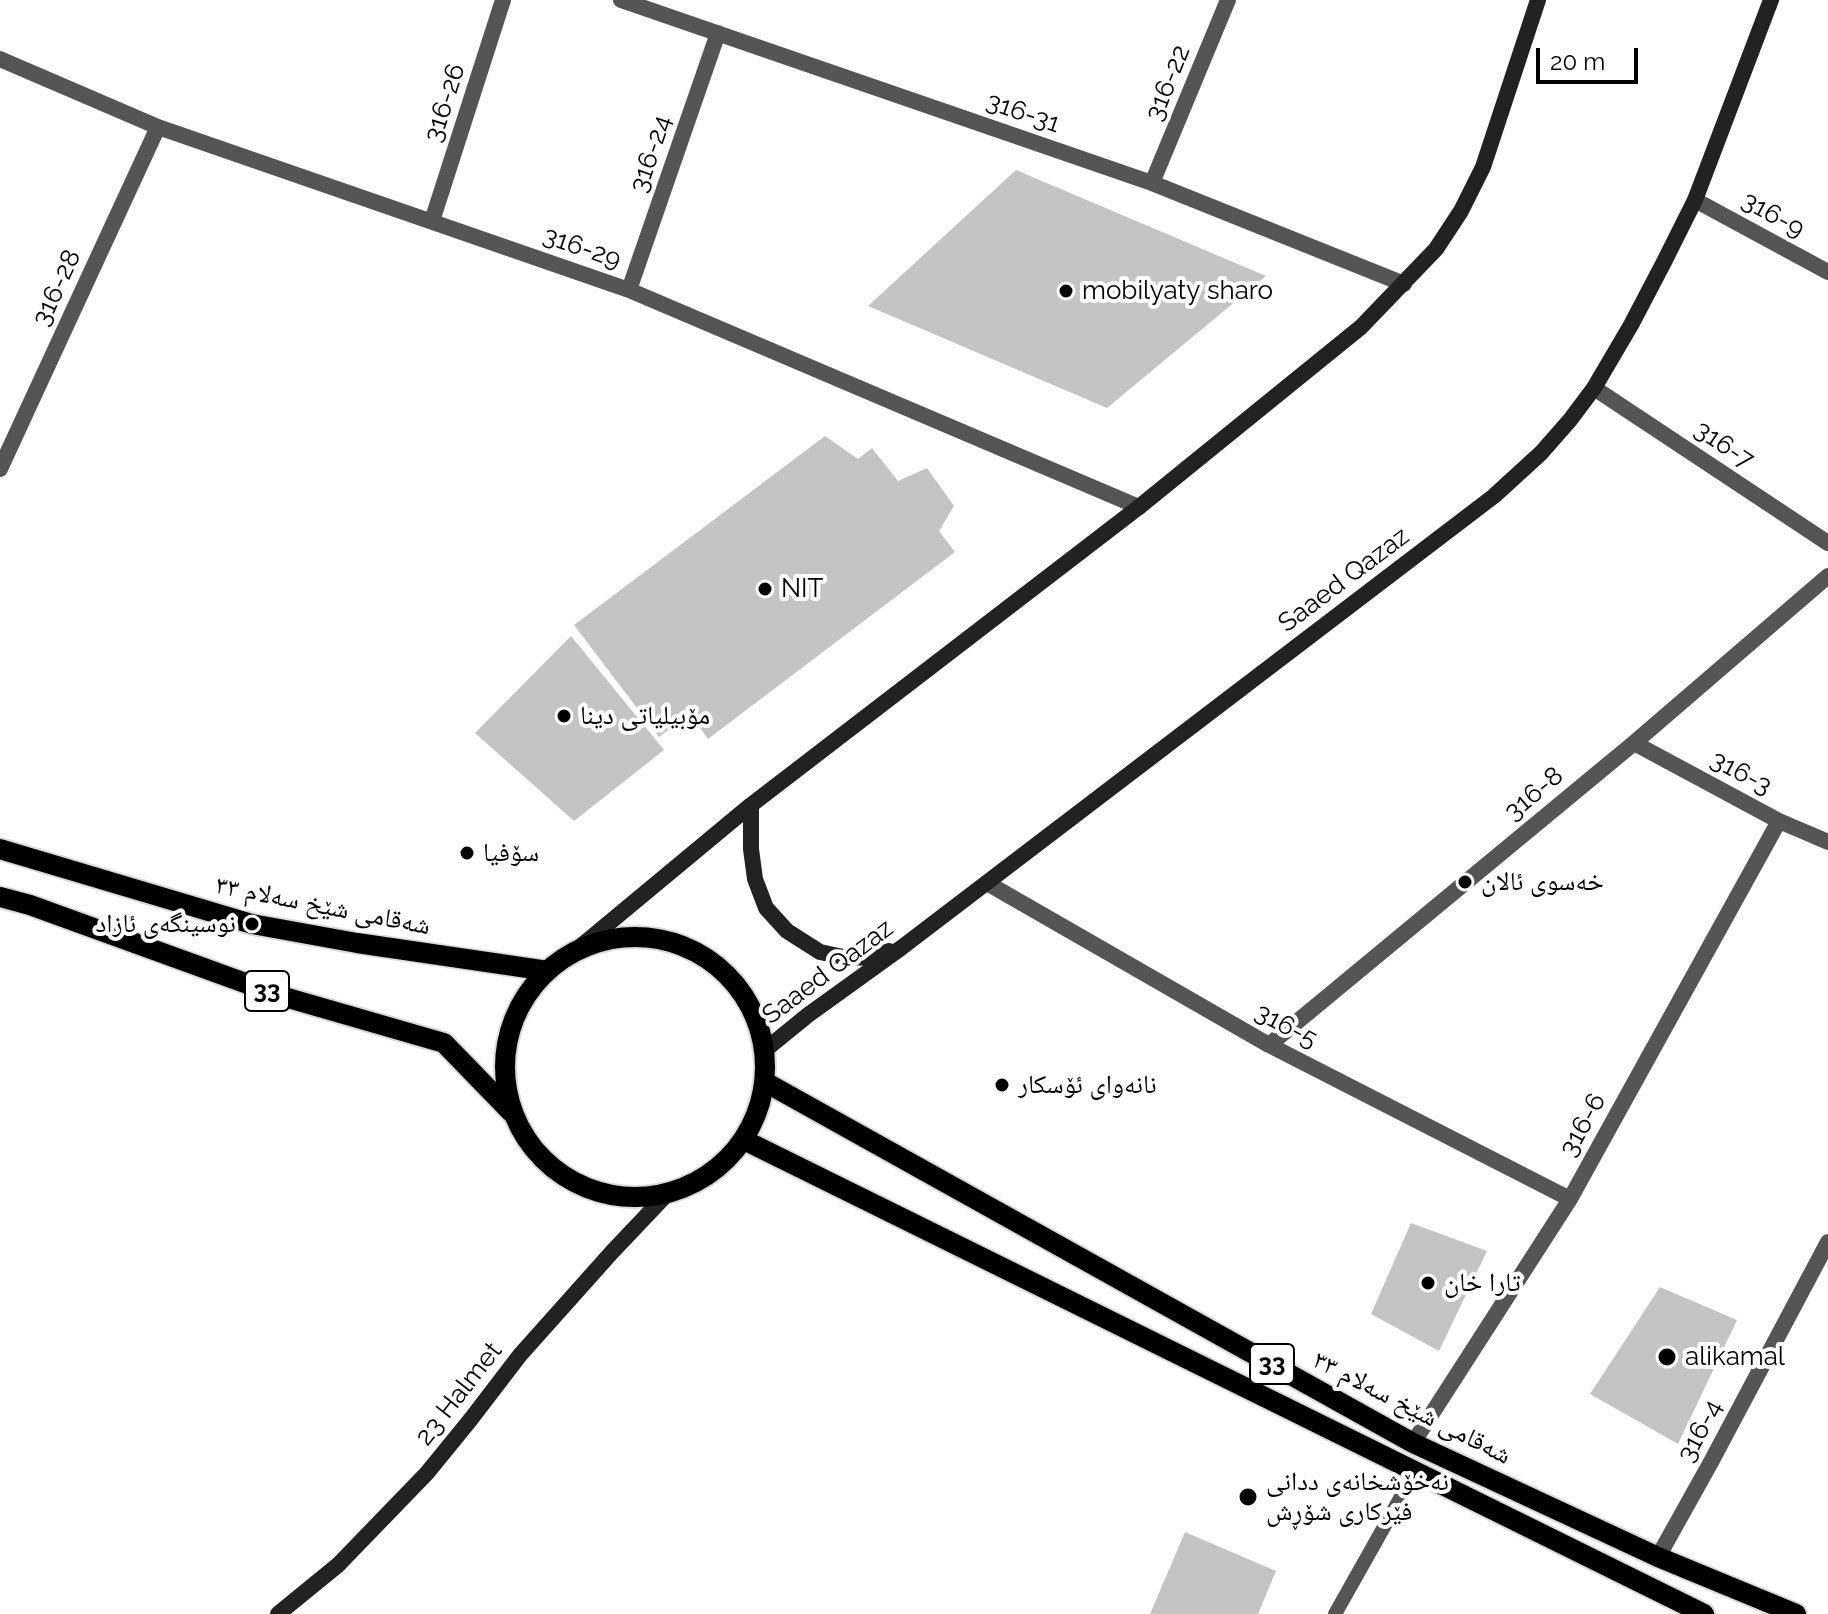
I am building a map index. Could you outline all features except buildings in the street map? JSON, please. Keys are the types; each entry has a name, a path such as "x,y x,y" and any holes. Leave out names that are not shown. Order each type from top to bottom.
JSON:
{"main road":[{"name":"شەقامی شێخ سەلام ٣٣","path":"0,849 252,924 548,971"},
{"name":"33","path":"0,897 30,905 281,996 444,1043 513,1114"},
{"name":"33","path":"635,937 666,940 695,951 722,969 743,992 758,1020 765,1050 765,1082 758,1112 744,1140 697,1182 668,1193 636,1197 605,1194 575,1183 549,1165 528,1142 513,1114 506,1084 506,1053 513,1022 528,994 548,971 574,952 603,941 635,937"},
{"name":"شەقامی شێخ سەلام ٣٣","path":"765,1082 1413,1443 1658,1557 1796,1614"},
{"name":"شەقامی شێخ سەلام ٣٣","path":"744,1140 1704,1614"}],"street":[{"name":"316-26","path":"432,221 503,0"},
{"name":"316-22","path":"1152,183 1228,0"},
{"path":"574,952 751,805 1139,507 1361,327 1436,249 1461,211 1483,167 1538,0"},
{"name":"Saaed Qazaz","path":"765,1050 1494,496 1541,453 1594,388 1631,325 1695,200 1771,0"},
{"name":"316-31","path":"630,1 1152,183 1404,284"},
{"name":"316-24","path":"629,290 718,33"},
{"name":"316-29","path":"0,59 158,127 629,290 1139,507"},
{"name":"316-28","path":"0,469 158,127"},
{"name":"316-9","path":"1695,200 1828,272"},
{"name":"316-7","path":"1594,388 1828,543"},
{"name":"316-8","path":"1269,1045 1634,743 1828,576"},
{"name":"316-3","path":"1634,743 1779,821 1828,842"},
{"path":"751,805 755,879 766,908 787,931 820,952 848,958 868,957 901,948"},
{"name":"316-6","path":"1413,1443 1570,1199 1779,821"},
{"name":"316-5","path":"987,883 1269,1045 1570,1199"},
{"name":"23 Halmet","path":"278,1614 338,1565 427,1473 520,1355 668,1193"},
{"name":"316-4","path":"1658,1557 1828,1242"}],"lane":[{"path":"1335,1614 1415,1472"}],"place":[{"name":"mobilyaty sharo","path":"1066,291"},
{"name":"NIT","path":"765,589"},
{"name":"مۆبیلیاتی دینا","path":"564,716"},
{"name":"سۆفیا","path":"467,853"},
{"name":"خەسوی ئالان","path":"1465,882"},
{"name":"نوسینگەی ئازاد","path":"252,924"},
{"name":"نانەوای ئۆسکار","path":"1002,1085"},
{"name":"تارا خان","path":"1428,1283"},
{"name":"alikamal","path":"1667,1357"},
{"name":"نەخۆشخانەی ددانی فێرکاری شۆڕش","path":"1248,1497"}]}
